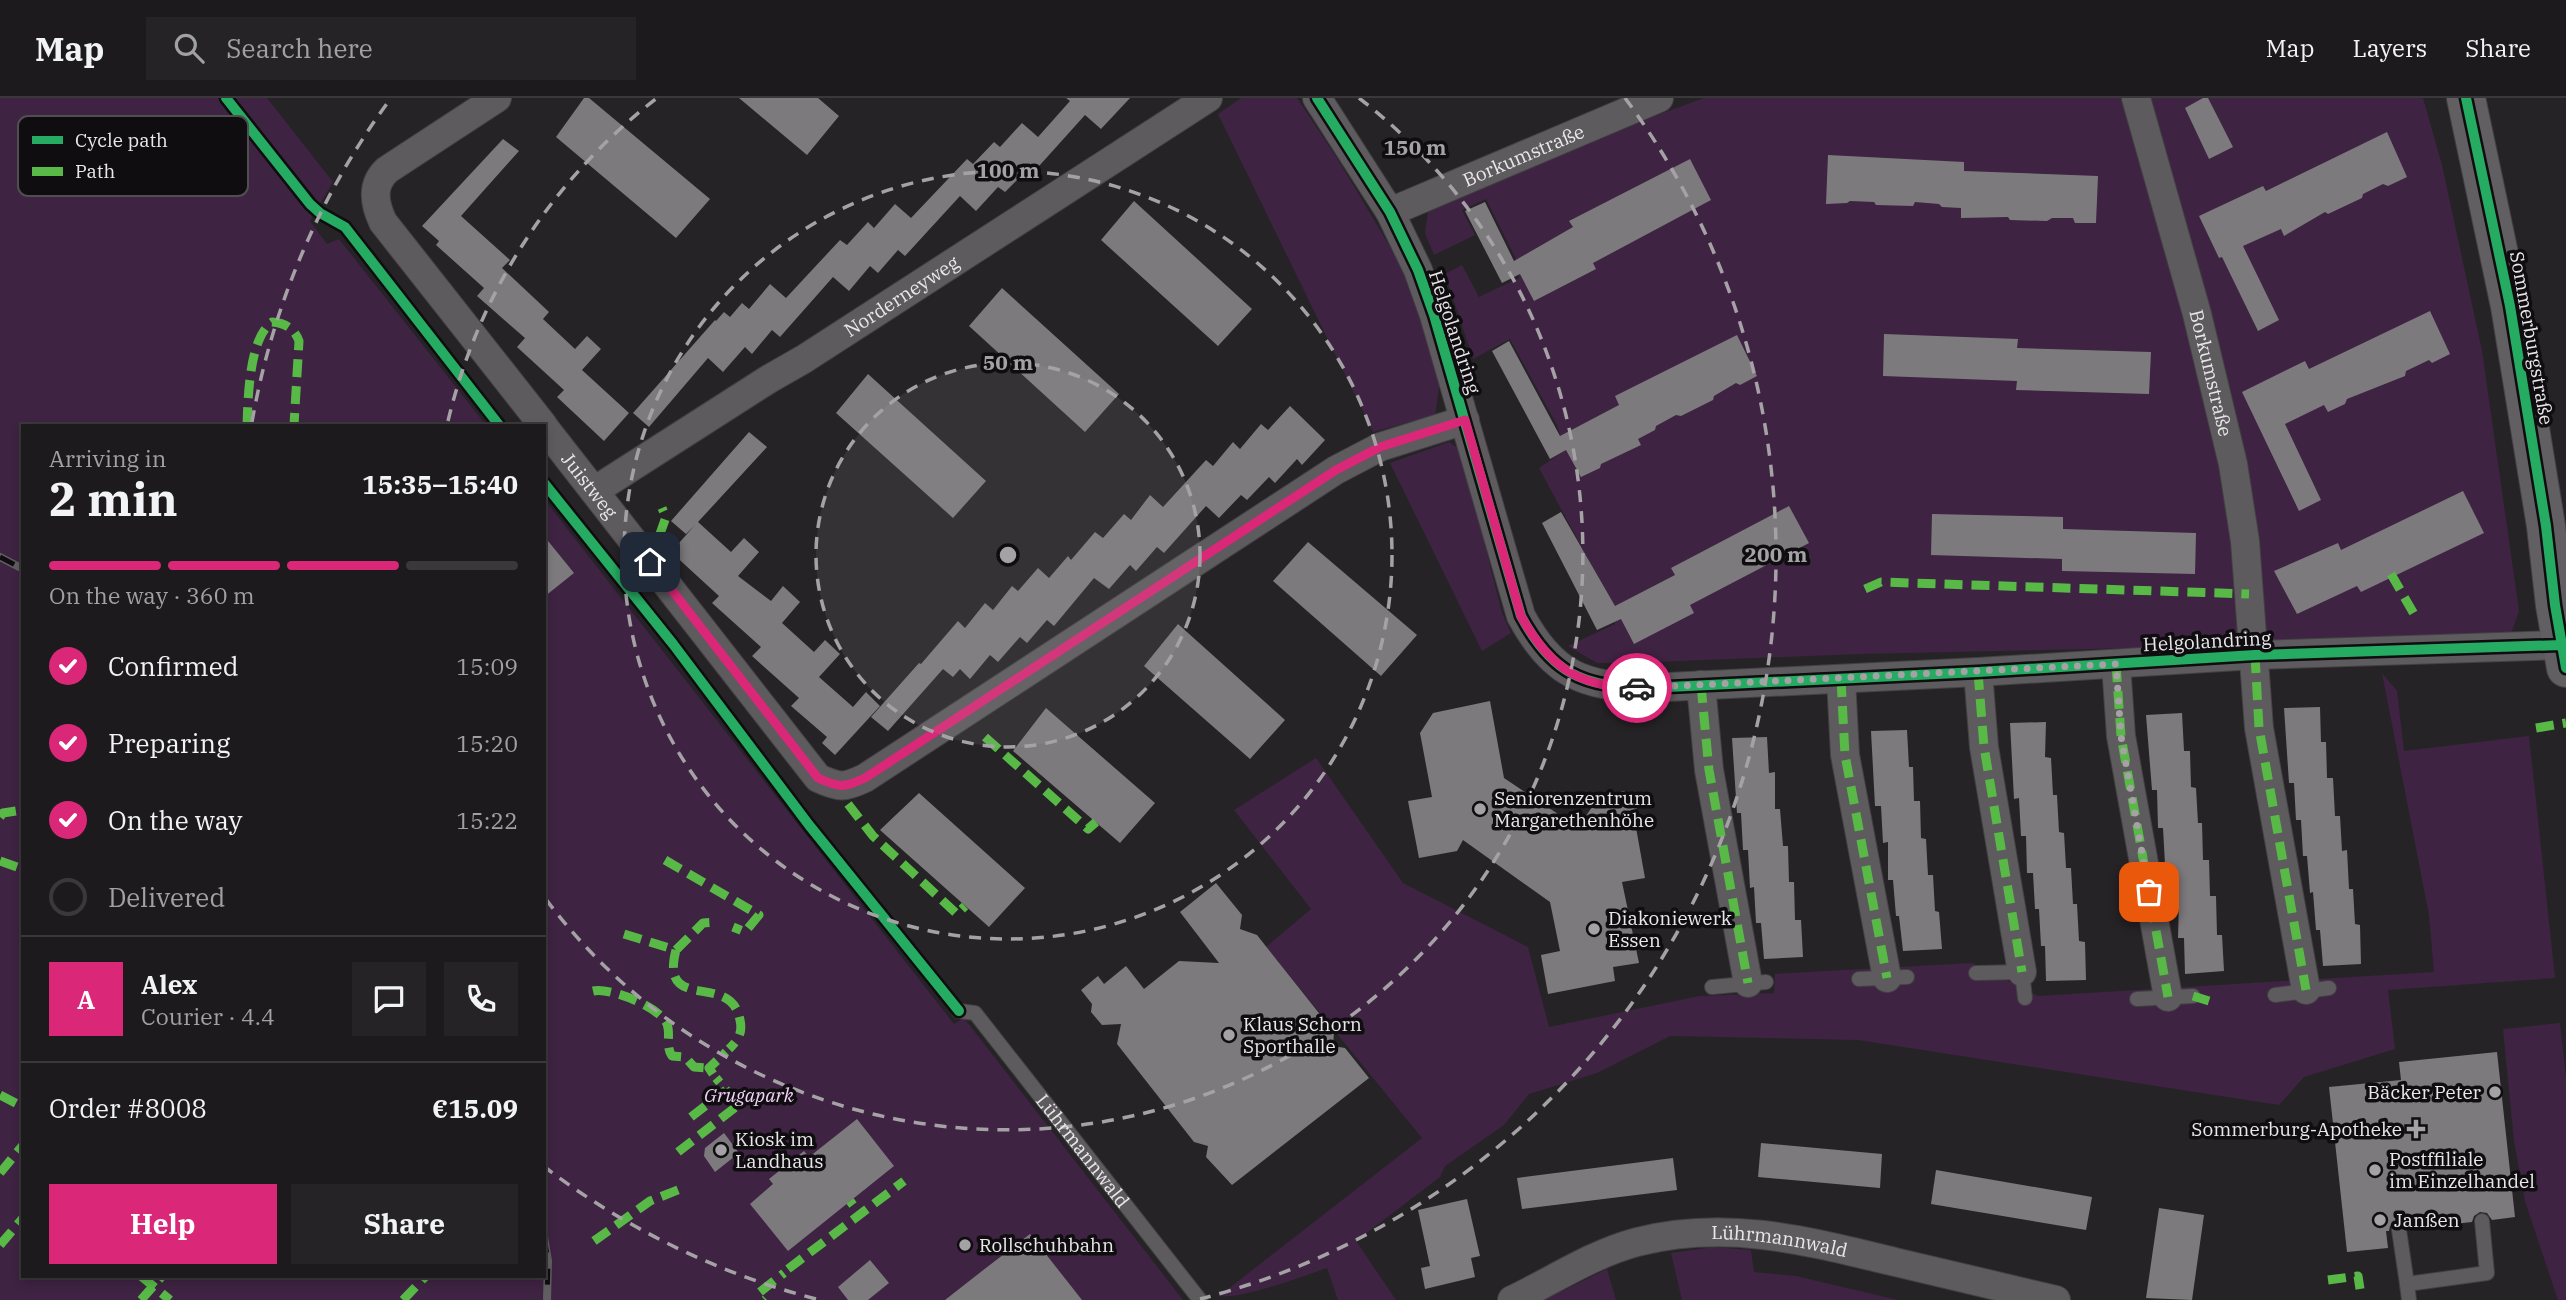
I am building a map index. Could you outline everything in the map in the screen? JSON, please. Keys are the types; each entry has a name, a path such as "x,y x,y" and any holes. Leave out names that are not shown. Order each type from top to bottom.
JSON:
{"street":[{"name":"Juistweg","path":"497,98 379,177 375,205 383,222 541,424"},
{"name":"Norderneyweg","path":"594,491 816,352 1208,98"},
{"name":"Helgolandring","path":"1317,98 1390,212 1426,292 1521,616 1542,651 1563,669 1590,681 1615,687 1841,679 2255,656 2564,657"},
{"name":"Borkumstraße","path":"1390,212 1658,98"},
{"name":"Borkumstraße","path":"2136,98 2197,314 2233,464 2245,541 2255,656"},
{"name":"Sommerburgstraße","path":"2466,98 2511,306 2564,657"},
{"name":"Juistweg","path":"546,430 818,778 835,786 847,787 865,778 1336,470 1380,447 1465,420"},
{"name":"Helgolandring","path":"2255,656 2259,728 2318,989"},
{"name":"Helgolandring","path":"2116,664 2121,736 2180,996"},
{"path":"1978,672 1984,747 2023,985"},
{"path":"1841,679 1845,755 1897,977"},
{"path":"1701,685 1709,770 1757,983"},
{"name":"Lührmannwald","path":"1512,1300 1592,1257 1638,1242 1676,1235 1721,1232 1759,1233 1818,1243 2056,1300"}],"lane":[{"path":"1976,973 2023,985"},
{"path":"1859,979 1897,977"},
{"path":"1712,987 1757,983"},
{"path":"2275,995 2318,989"},
{"path":"2137,999 2180,996"},
{"name":"Lührmannwald","path":"959,1011 975,1013 1200,1300"},
{"path":"2406,1284 2448,1271 2487,1273 2482,1221"},
{"path":"2399,1230 2409,1300"}],"green space":[{"name":"Grugapark","path":"0,98 267,98 333,182 310,221 327,244 339,239 485,424 21,424 21,1278 546,1278 546,502 954,1024 964,1018 1183,1300 0,1300"},
{"path":"1241,98 1297,98 1337,158 1401,265 1441,374 1435,415 1373,432 1218,114"},
{"path":"1704,98 2423,98 2442,165 2482,351 2519,611 2509,640 1860,654 1628,663 1597,663 1568,646 1615,624 1612,603 1539,468 1564,451 1558,427 1510,339 1473,359 1445,274 1462,265 1479,297 1519,278 1515,257 1486,199 1462,210 1475,235 1434,255 1425,233 1428,211 1578,144"},
{"path":"1449,442 1461,450 1502,613 1511,633 1482,651 1390,463"},
{"path":"2382,673 2397,691 2404,751 2529,736 2555,978 2388,990 2395,1049 2304,1077 2279,1105 1858,1040 1670,1036 1597,1073 1529,1094 1504,1125 1445,1166 1440,1177 1356,1241 1396,1300 1338,1300 1327,1268 1256,1291 1219,1296 1422,1138 1266,947 1311,909 1234,810 1316,758 1403,883 1528,947 1549,1027 1700,996 1774,993 1775,974 1972,963 2038,996 2434,972 2429,915"},
{"path":"2560,1023 2566,1078 2566,1300 2558,1300 2525,1201 2514,1141 2503,1029"},
{"path":"1714,1247 1751,1250 1754,1272 1796,1276 1898,1300 1682,1300 1671,1253"},
{"path":"1607,1269 1616,1300 1544,1300"}],"building":[{"path":"584,98 589,98 710,199 676,238 556,137"},
{"path":"739,98 818,98 839,116 807,155"},
{"path":"1066,98 1130,98 1101,129 1085,115 1031,175 1026,171 1005,192 998,187 976,211 960,196 905,256 898,250 878,273 870,266 849,291 833,277 780,337 772,330 752,354 745,347 723,372 708,358 649,427 633,413 724,312 730,317 742,303 749,309 770,284 786,298 840,240 847,245 868,222 874,228 895,204 911,218 967,159 973,164 994,142 1000,147 1022,123 1038,137 1070,101"},
{"path":"2208,98 2233,147 2209,159 2185,108"},
{"path":"2387,132 2407,177 2388,186 2383,184 2363,194 2362,198 2328,214 2325,212 2284,236 2281,229 2243,246 2279,320 2258,331 2199,216 2263,186 2266,191"},
{"path":"503,139 519,151 461,216 510,260 502,268 549,312 543,319 575,349 587,336 601,349 582,370 629,413 604,441 557,397 564,390 517,347 525,338 477,296 484,288 436,245 439,241 422,226"},
{"path":"1828,155 1964,162 1964,171 2098,176 2096,223 2075,223 2073,218 2052,218 2047,221 2010,220 2008,217 1961,218 1961,208 1915,202 1913,206 1850,201 1826,204"},
{"path":"1690,159 1711,200 1593,263 1596,269 1534,301 1520,274 1502,283 1465,211 1485,202 1514,261 1573,227 1569,221"},
{"path":"1134,201 1252,309 1218,346 1101,240"},
{"path":"1002,288 1119,394 1085,432 969,326"},
{"path":"2430,311 2450,354 2432,363 2429,360 2406,371 2405,376 2347,399 2345,404 2328,412 2324,405 2285,424 2321,500 2299,511 2242,392 2305,361 2309,369"},
{"path":"1884,334 2018,339 2017,348 2151,352 2149,394 2016,390 2017,381 1883,376"},
{"path":"1737,335 1757,376 1740,385 1736,383 1714,396 1713,400 1656,426 1655,430 1638,439 1641,445 1581,477 1566,450 1550,459 1492,351 1509,341 1560,436 1619,405 1615,396"},
{"path":"868,374 986,481 953,518 836,413"},
{"path":"1290,406 1325,440 1302,465 1297,459 1275,483 1269,477 1247,500 1241,495 1219,518 1206,506 1164,553 1157,547 1136,571 1130,565 1109,589 1094,578 1054,626 1047,620 1027,643 1020,637 998,662 990,655 970,679 960,669 953,677 943,669 888,731 871,717 958,621 965,628 985,603 993,610 1012,586 1018,591 1038,568 1049,578 1068,556 1071,560 1095,532 1103,538 1124,514 1131,520 1150,495 1163,507 1206,460 1213,466 1233,442 1240,449 1261,424 1268,430"},
{"path":"749,432 767,447 698,522 731,552 744,538 759,552 738,576 771,601 783,586 800,602 782,623 814,652 825,640 840,654 819,677 853,707 866,692 880,706 835,755 822,743 827,737 791,706 799,698 752,656 761,647 712,603 719,596 671,552 695,525 686,534 671,521"},
{"path":"2463,491 2484,533 2361,592 2357,586 2297,614 2274,571 2338,543 2341,550"},
{"path":"1789,506 1809,543 1690,605 1694,613 1634,644 1621,619 1597,630 1542,523 1561,512 1615,606 1675,575 1671,568"},
{"path":"1932,514 2063,517 2063,529 2196,533 2195,574 2062,571 2062,559 1931,555"},
{"path":"546,538 574,573 546,595"},
{"path":"1308,542 1417,635 1381,676 1273,581"},
{"path":"1178,624 1285,720 1250,759 1144,666"},
{"name":"Seniorenzentrum Margarethenhöhe","path":"1490,701 1504,778 1567,820 1586,816 1599,796 1634,792 1639,820 1635,822 1645,878 1622,882 1639,963 1613,967 1615,981 1548,994 1541,955 1560,951 1550,902 1463,840 1457,851 1419,858 1408,801 1432,797 1420,733 1433,713"},
{"path":"2320,707 2321,742 2326,742 2327,778 2333,778 2335,816 2340,816 2342,851 2347,850 2349,889 2353,889 2355,924 2360,925 2361,964 2323,966 2320,930 2316,930 2313,892 2310,893 2307,856 2303,856 2301,820 2296,820 2294,783 2289,783 2284,708"},
{"path":"1046,708 1155,803 1120,843 1013,751"},
{"path":"2182,713 2184,751 2190,751 2191,787 2196,788 2198,823 2202,823 2203,860 2209,860 2210,896 2216,896 2217,935 2222,935 2224,971 2185,974 2184,938 2178,938 2179,900 2172,901 2169,864 2165,864 2163,828 2158,828 2157,790 2152,790 2146,715"},
{"path":"2046,722 2045,757 2051,758 2059,832 2064,833 2066,868 2071,868 2073,904 2077,904 2079,941 2085,942 2086,980 2046,981 2045,946 2041,946 2033,873 2027,873 2026,836 2021,836 2019,798 2014,799 2010,723"},
{"path":"1907,730 1909,767 1913,767 1914,801 1920,801 1921,838 1926,839 1928,875 1933,875 1935,911 1939,912 1942,949 1903,951 1893,880 1888,880 1888,842 1883,843 1881,806 1875,806 1871,731"},
{"path":"1767,737 1769,773 1775,772 1775,809 1780,809 1783,846 1788,846 1789,882 1794,882 1795,920 1801,920 1803,957 1764,959 1761,923 1756,923 1754,887 1750,888 1748,850 1743,850 1741,813 1737,813 1732,738"},
{"path":"919,793 1025,888 989,927 880,830"},
{"name":"Klaus Schorn Sporthalle","path":"1216,883 1242,915 1240,929 1257,935 1334,1032 1333,1046 1345,1048 1369,1078 1232,1185 1206,1157 1208,1146 1194,1142 1117,1044 1121,1024 1102,1025 1091,1012 1092,1004 1081,990 1098,976 1104,984 1126,966 1144,989 1179,961 1219,963 1180,912"},
{"path":"2497,1052 2515,1217 2492,1220 2487,1213 2480,1212 2474,1216 2472,1222 2409,1229 2403,1221 2397,1221 2386,1231 2388,1248 2347,1252 2329,1087 2401,1080 2399,1062"},
{"path":"857,1119 894,1166 788,1251 750,1204 773,1184 769,1179 804,1151 809,1157"},
{"name":"Kiosk im Landhaus","path":"724,1133 739,1153 715,1172 704,1156 705,1148"},
{"path":"1761,1143 1882,1154 1880,1188 1758,1177"},
{"path":"1673,1158 1677,1190 1522,1209 1517,1178"},
{"path":"1936,1170 2092,1197 2086,1230 1931,1204"},
{"path":"1467,1199 1480,1256 1471,1258 1475,1277 1425,1289 1421,1268 1430,1266 1418,1210"},
{"path":"2159,1208 2204,1215 2192,1300 2146,1298"},
{"path":"1030,1234 1082,1300 945,1300 982,1271"},
{"path":"870,1260 889,1283 868,1300 848,1300 838,1287"}],"railway":[{"path":"0,557 21,568"},
{"path":"546,1249 547,1300"}],"marked path":[{"path":"247,424 254,355 264,330 272,322 288,327 299,341 294,424"},
{"path":"650,562 666,517 662,508"},
{"path":"2391,574 2414,614"},
{"path":"1865,589 1881,582 2249,594"},
{"path":"2255,655 2259,728 2306,990"},
{"path":"2116,664 2121,736 2168,997"},
{"path":"1978,672 1984,747 2022,972"},
{"path":"1841,679 1845,755 1887,978"},
{"path":"1701,685 1709,770 1748,983"},
{"path":"2536,728 2566,723"},
{"path":"985,737 1088,829 1096,822"},
{"path":"848,804 873,836 957,914 965,906"},
{"path":"0,817 3,813 16,811 21,815"},
{"path":"665,860 759,915 745,932 733,927"},
{"path":"0,861 21,870"},
{"path":"624,934 676,950 703,923 718,922"},
{"path":"676,950 674,970 678,981 686,988 724,997 734,1005 741,1029 729,1049"},
{"path":"593,991 622,995 655,1011 667,1024 672,1056 685,1057 694,1067 709,1068"},
{"path":"2193,996 2209,1001"},
{"path":"713,1074 709,1068 726,1052"},
{"path":"691,1117 726,1090 716,1078"},
{"path":"678,1152 737,1106 726,1090"},
{"path":"0,1095 21,1106"},
{"path":"0,1173 21,1147"},
{"path":"788,1269 904,1181"},
{"path":"594,1241 650,1201 683,1188"},
{"path":"850,1201 853,1205"},
{"path":"0,1245 21,1220"},
{"path":"760,1292 784,1273"},
{"path":"2328,1280 2358,1276 2360,1289"},
{"path":"143,1278 170,1300"},
{"path":"141,1300 160,1278"},
{"path":"403,1300 424,1278"}],"cycle path":[{"path":"226,98 240,116"},
{"path":"1317,98 1390,212 1418,270 1434,315 1521,616 1545,652 1558,664 1587,680 1648,688 2255,655 2561,645"},
{"path":"2466,98 2510,306 2566,668"},
{"path":"248,126 310,204 345,227 498,424"},
{"path":"546,485 673,644 809,825 959,1011"}],"way so far":[{"path":"1637,688 2116,664 2121,736 2149,892"}],"place":[{"name":"Seniorenzentrum Margarethenhöhe","path":"1480,809"},
{"name":"Diakoniewerk Essen","path":"1594,929"},
{"name":"Klaus Schorn Sporthalle","path":"1229,1035"},
{"name":"Bäcker Peter","path":"2495,1092"},
{"name":"Sommerburg-Apotheke","path":"2416,1129"},
{"name":"Kiosk im Landhaus","path":"721,1150"},
{"name":"Postffiliale im Einzelhandel","path":"2375,1170"},
{"name":"Janßen","path":"2380,1220"},
{"name":"Rollschuhbahn","path":"965,1245"}],"route":[{"path":"650,562 818,778 835,786 847,787 865,778 1336,470 1380,447 1465,420 1521,616 1532,636 1542,651 1563,669 1590,681 1615,687 1637,688"}]}
